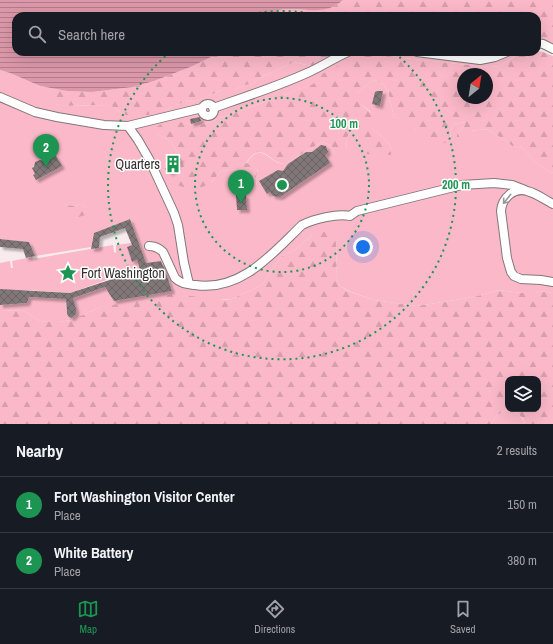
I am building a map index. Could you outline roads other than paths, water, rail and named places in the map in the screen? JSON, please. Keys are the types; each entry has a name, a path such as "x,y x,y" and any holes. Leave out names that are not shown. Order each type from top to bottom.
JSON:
{"lane":[{"path":"541,44 553,49"},
{"path":"0,97 35,112 57,117 104,125 128,126 202,108 207,104 211,105 213,108 262,92 308,73 340,56"},
{"path":"448,56 480,60 497,56"},
{"path":"128,126 149,158 174,212 178,225 189,284"},
{"path":"149,246 160,248 178,281 182,283 212,286 242,277 271,256 302,225 323,218 345,215 350,216 357,211 462,185 494,183 512,185 531,192 553,204"},
{"path":"525,190 518,190 510,194 506,198 501,208 509,267 514,276 553,282"}],"place":[{"name":"Quarters","path":"173,164"},
{"name":"White Battery","path":"46,167"},
{"name":"Fort Washington Visitor Center","path":"241,203"},
{"name":"Fort Washington","path":"68,273"}]}
